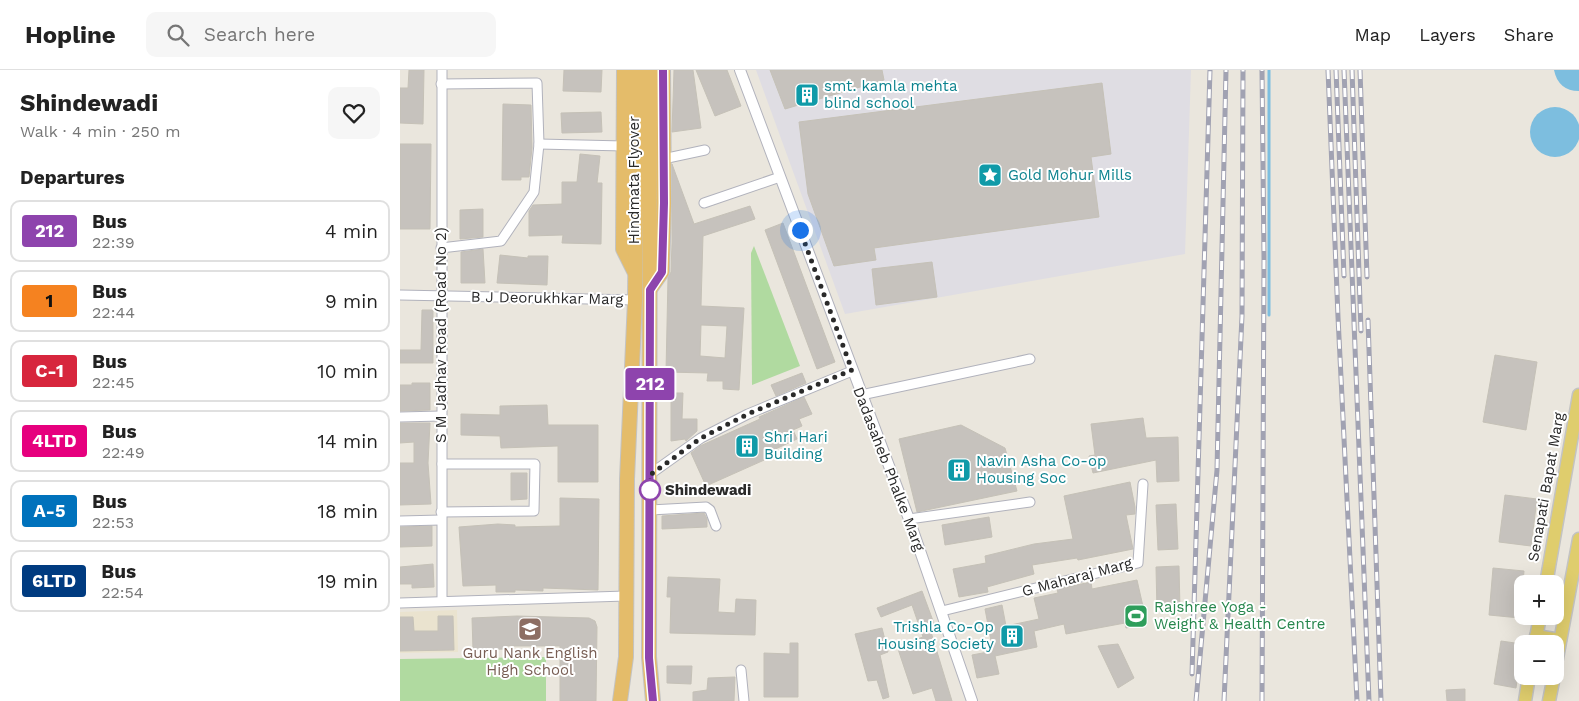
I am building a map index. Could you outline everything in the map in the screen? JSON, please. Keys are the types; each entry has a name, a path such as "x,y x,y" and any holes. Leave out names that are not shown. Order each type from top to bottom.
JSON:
{"highway":[{"path":"624,70 623,249 635,274"},
{"name":"Hindmata Flyover","path":"626,657 627,478 636,253 636,70"},
{"name":"Hindmata Flyover","path":"649,658 650,70"},
{"path":"650,290 662,272 663,70"},
{"path":"620,701 626,657"},
{"path":"626,657 628,701"},
{"path":"645,701 649,658"},
{"path":"649,658 653,701"}],"main road":[{"name":"Senapati Bapat Marg","path":"1548,575 1574,448 1579,395"},
{"path":"1564,604 1574,592 1579,543"},
{"path":"1525,701 1528,685"},
{"path":"1549,701 1552,685"}],"street":[{"name":"S M Jadhav Road (Road No 2)","path":"442,70 442,600"},
{"name":"Dadasaheb Phalke Marg","path":"740,70 909,519 972,701"},
{"path":"441,84 537,83 539,144 534,192 500,241 441,248"},
{"path":"539,144 624,146"},
{"path":"663,160 705,150"},
{"path":"704,204 780,177"},
{"name":"B J Deorukhkar Marg","path":"400,295 635,300"},
{"path":"861,395 1030,359"},
{"path":"650,475 701,438 748,414 852,370"},
{"path":"400,417 441,416"},
{"path":"400,522 441,516 534,511 534,464 442,464"},
{"name":"G Maharaj Marg","path":"942,612 1138,563 1143,484"},
{"path":"909,519 1030,502"},
{"path":"650,510 706,507 710,510 716,526"},
{"path":"400,603 442,600 626,596"},
{"path":"741,670 744,701"}],"shaded area":[{"name":"Gold Mohur Mills","path":"756,70 1191,70 1185,254 845,314"},
{"path":"457,610 458,652 400,653 400,612"}],"green space":[{"path":"754,246 800,366 752,385 751,253"},
{"path":"546,657 546,701 400,701 400,659"}],"water":[{"path":"1554,70 1579,70 1579,91 1570,90 1562,86"},
{"path":"1555,107 1565,109 1573,114 1578,122 1580,132 1578,142 1573,150 1565,155 1555,157 1545,155 1537,150 1532,142 1530,132 1532,122 1537,114 1545,109"}],"building":[{"path":"409,70 424,70 423,124 400,123 400,88 408,88"},
{"path":"564,70 602,70 601,92 563,91"},
{"path":"674,70 693,70 701,128 672,132"},
{"path":"696,70 727,70 741,106 715,116"},
{"name":"smt. kamla mehta blind school","path":"770,70 882,70 884,80 785,109"},
{"path":"1102,83 1111,154 1091,157 1099,217 874,248 876,260 834,266 808,194 799,122"},
{"path":"503,104 531,105 532,148 529,177 521,177 521,180 502,180"},
{"path":"601,112 602,132 562,133 561,113"},
{"path":"400,144 431,144 430,229 400,229"},
{"path":"580,154 600,156 597,183 602,183 601,244 562,243 563,235 529,236 529,211 533,205 562,204 562,182 577,182"},
{"path":"672,164 694,224 750,206 755,219 703,236 701,306 744,308 739,390 723,389 723,381 707,381 708,373 666,372 668,278 671,272","holes":["701,325 727,326 725,358 700,356"]},
{"path":"483,209 483,237 460,239 460,210"},
{"path":"783,223 835,362 817,369 765,230"},
{"path":"483,249 485,283 461,283 461,252"},
{"path":"500,255 528,258 528,256 548,256 547,285 497,283"},
{"path":"932,262 937,297 876,305 872,269"},
{"path":"422,310 433,310 433,363 400,363 400,350 421,350"},
{"path":"1495,355 1537,362 1526,430 1483,422"},
{"path":"802,373 806,383 776,396 771,385"},
{"path":"412,383 430,383 430,410 400,411 400,385 412,385"},
{"path":"671,393 683,393 682,419 697,419 697,431 686,441 685,439 671,441"},
{"path":"804,397 812,414 799,419 802,426 793,430 797,439 769,452 771,457 706,486 691,453 700,446"},
{"path":"547,405 548,425 598,425 598,482 558,482 558,446 501,448 500,436 461,435 461,414 500,415 500,406"},
{"path":"1143,418 1146,438 1178,437 1179,481 1157,482 1156,460 1093,473 1089,456 1095,455 1091,424"},
{"path":"400,423 430,423 428,463 431,504 400,505 400,463 414,463 414,442 400,443"},
{"name":"Navin Asha Co-op Housing Soc","path":"961,425 1005,448 1017,491 917,512 899,439"},
{"path":"511,473 527,473 527,499 511,500"},
{"path":"1130,482 1135,514 1126,515 1133,549 1078,560 1077,558 1032,565 1034,574 987,587 988,592 959,597 953,569 986,563 985,556 1034,544 1073,539 1064,496"},
{"path":"1505,495 1537,499 1531,546 1499,542"},
{"path":"560,498 599,499 598,590 543,588 543,591 515,590 515,592 496,592 496,585 463,586 459,527 498,524 515,525 515,527 560,526"},
{"path":"1176,504 1178,549 1158,550 1156,505"},
{"path":"704,513 707,519 707,527 662,529 662,516"},
{"path":"989,517 992,537 945,545 942,525"},
{"path":"432,526 432,546 400,547 400,527"},
{"path":"433,564 434,587 412,588 412,584 400,584 400,567"},
{"path":"1179,566 1180,610 1157,611 1156,567"},
{"path":"1493,568 1524,571 1524,575 1514,575 1514,617 1489,615"},
{"path":"668,577 720,579 718,612 735,613 736,599 756,600 755,635 670,633 671,597 667,597"},
{"path":"1137,580 1147,624 1126,628 1125,623 1066,634 1064,624 1034,631 1037,647 995,656 999,674 977,678 972,655 993,651 985,609 1002,605 1006,626 1039,619 1034,598 1058,593 1057,589 1091,582 1092,589"},
{"path":"922,591 936,629 931,632 952,701 936,701 932,688 913,694 897,646 923,637 912,605 881,617 877,608"},
{"path":"438,616 453,616 454,650 400,651 400,617 413,617 414,631 438,631"},
{"path":"517,616 589,618 595,621 597,627 596,701 560,701 560,646 506,646 506,649 473,650 472,618"},
{"path":"882,628 888,652 880,655 889,697 883,699 877,680 868,681 855,634"},
{"path":"1501,641 1514,643 1514,685 1516,685 1516,688 1494,684"},
{"path":"790,643 798,643 798,697 764,697 764,653 790,654"},
{"path":"1118,644 1134,678 1118,688 1098,646"},
{"path":"667,666 692,666 691,684 667,683"},
{"path":"735,677 734,701 693,701 693,692 707,690 708,678"},
{"path":"1465,689 1465,701 1447,701 1446,690"}],"waterway":[{"path":"1269,70 1269,315"}],"railway":[{"path":"1192,674 1210,70"},
{"path":"1196,701 1217,470 1226,70"},
{"path":"1224,701 1242,316 1243,70"},
{"path":"1262,70 1264,258 1262,701"},
{"path":"1328,70 1357,701"},
{"path":"1336,70 1344,276"},
{"path":"1344,70 1369,701"},
{"path":"1352,70 1361,331"},
{"path":"1360,70 1367,277"},
{"path":"1368,320 1381,701"}],"bus line":[{"name":"212","path":"653,701 649,658 650,290 662,272 664,203 663,70"}],"place":[{"name":"smt. kamla mehta blind school","path":"807,95"},
{"name":"Gold Mohur Mills","path":"990,175"},
{"name":"Shri Hari Building","path":"747,446"},
{"name":"Navin Asha Co-op Housing Soc","path":"959,470"},
{"name":"Shindewadi","path":"650,490"},
{"name":"Rajshree Yoga - Weight & Health Centre","path":"1136,616"},
{"name":"Guru Nank English High School","path":"530,629"},
{"name":"Trishla Co-Op Housing Society","path":"1012,636"}],"route":[{"path":"650,490 650,475 701,438 748,414 852,370 800,230"}]}
